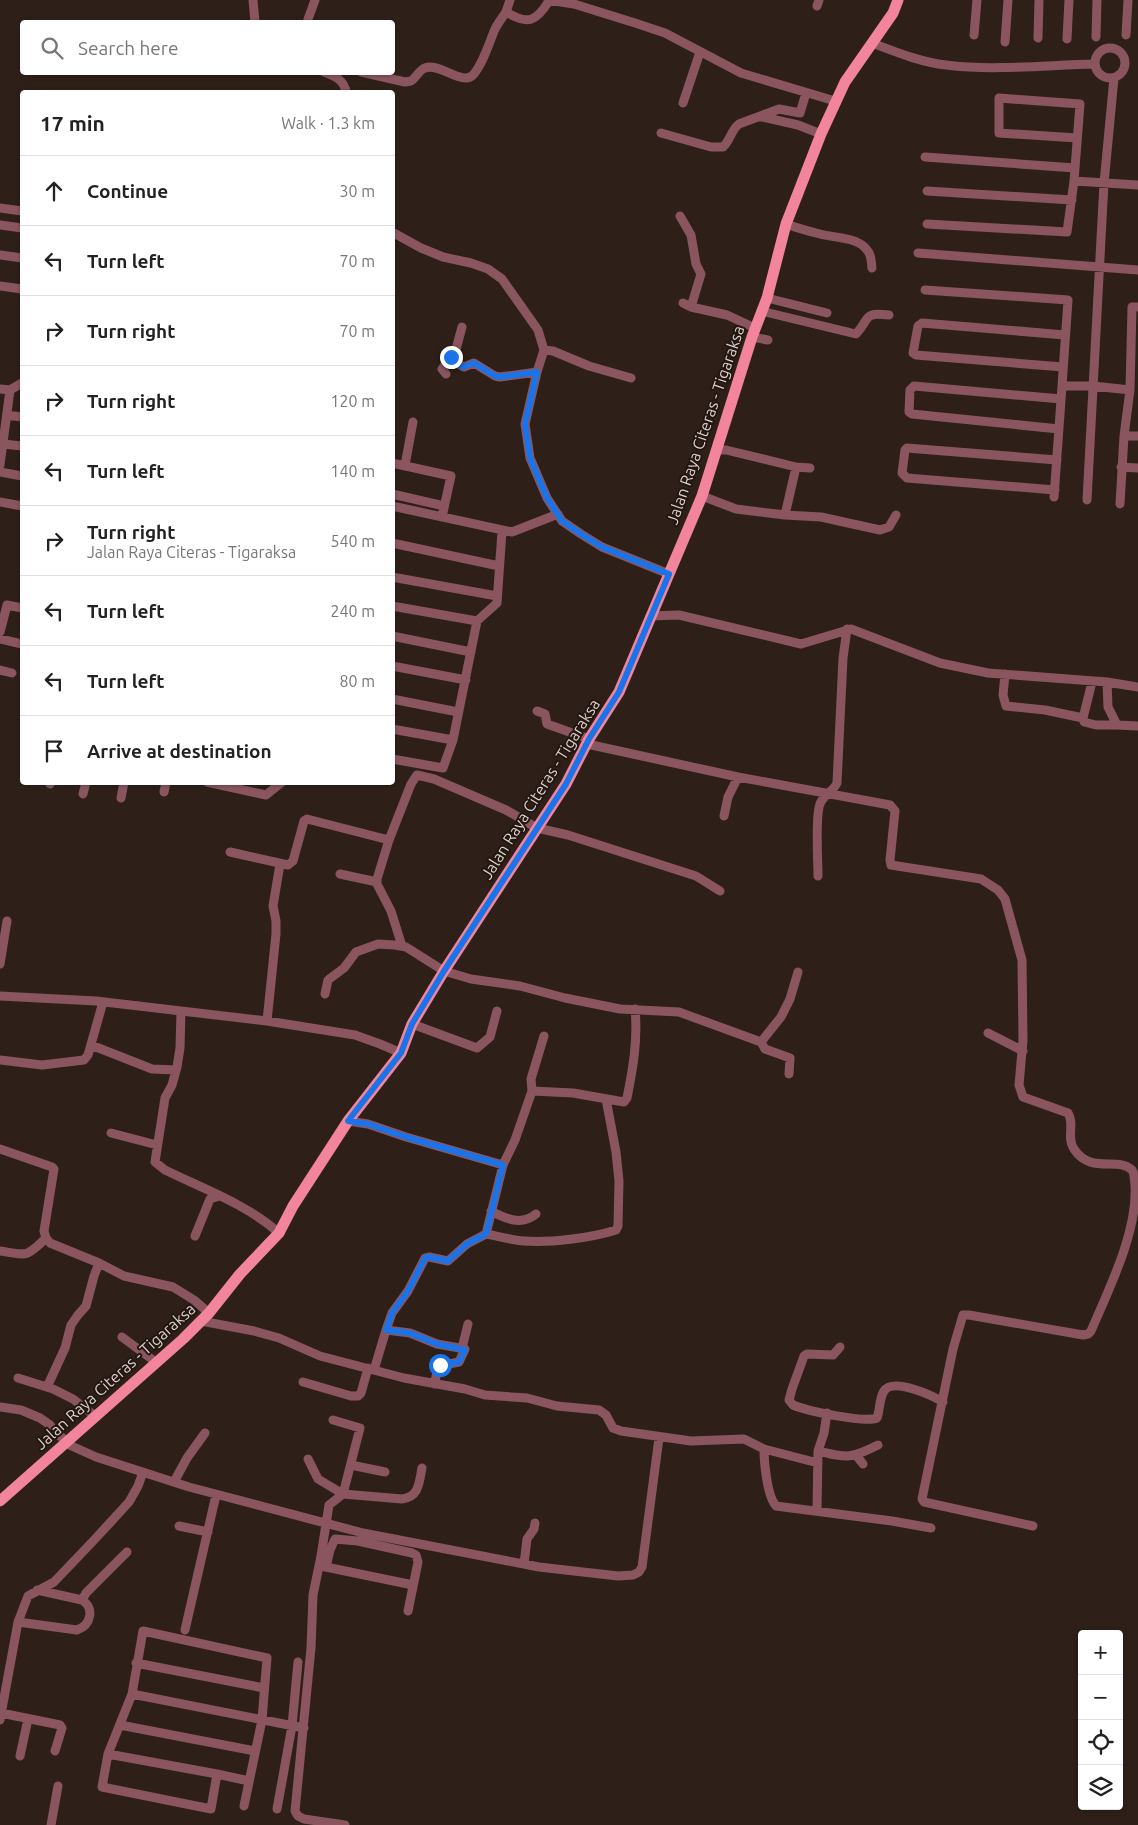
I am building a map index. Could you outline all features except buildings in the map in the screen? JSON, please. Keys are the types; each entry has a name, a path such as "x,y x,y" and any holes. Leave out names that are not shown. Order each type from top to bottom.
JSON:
{"main road":[{"name":"Jalan Raya Citeras - Tigaraksa","path":"0,1501 157,1363 205,1317 240,1274 279,1233 348,1121 401,1053 412,1024 444,971 566,784 588,742 619,692 702,496 754,332 767,298 786,224 821,134 845,82 893,13 898,0"}],"street":[{"path":"253,0 255,20"},
{"path":"308,20 316,0"},
{"path":"374,75 405,82 411,81 422,68 428,67 445,70 463,78 468,78 473,75 488,48 510,0"},
{"path":"506,12 517,19 528,20 535,19 549,0 574,4 665,34 741,73 836,101"},
{"path":"974,35 977,0"},
{"path":"1005,42 1008,0"},
{"path":"1038,38 1039,0"},
{"path":"1067,39 1069,0"},
{"path":"1096,37 1097,0"},
{"path":"1126,35 1128,0"},
{"path":"872,43 910,58 945,65 979,67 1095,64"},
{"path":"1105,49 1117,50 1124,59 1125,65 1120,75 1114,78 1103,77 1098,73 1095,64 1100,52 1105,49"},
{"path":"683,102 700,52"},
{"path":"333,75 340,80 345,90"},
{"path":"1087,500 1104,183 1114,78"},
{"path":"661,133 718,148 727,143 736,126 779,109 800,112 806,93"},
{"path":"927,224 1067,232 1074,181 1080,104 999,98 999,133 1077,138"},
{"path":"762,116 798,125 821,134"},
{"path":"925,157 1075,168"},
{"path":"1074,181 1138,185"},
{"path":"927,190 1072,200"},
{"path":"0,208 20,211"},
{"path":"680,216 691,235 696,264 700,274 687,304 727,316 768,340"},
{"path":"786,224 862,245 867,248 872,268"},
{"path":"0,225 20,228"},
{"path":"395,234 421,248 443,257 488,269 502,279 538,330 544,350 525,424 530,458 547,498 562,521 602,547 669,574"},
{"path":"918,254 1138,270"},
{"path":"0,255 20,258"},
{"path":"0,286 20,289"},
{"path":"925,290 1068,300 1055,494 907,478 902,473 905,450 910,447 1057,460"},
{"path":"767,298 826,313"},
{"path":"1120,504 1121,467 1127,403 1134,375 1135,341 1132,307 1138,307"},
{"path":"761,311 856,334 868,316 872,314 889,315"},
{"path":"1063,367 916,355 913,352 918,326 922,323 1065,335"},
{"path":"446,374 442,369 456,353 462,327"},
{"path":"544,350 553,351 589,366 631,378"},
{"path":"450,359 464,367 474,363 500,377 537,372"},
{"path":"0,389 10,390 20,384"},
{"path":"1059,429 912,414 909,412 910,390 914,386 1061,399"},
{"path":"1062,386 1093,386 1130,390"},
{"path":"0,465 10,390"},
{"path":"1127,403 1138,403"},
{"path":"7,415 20,417"},
{"path":"405,466 412,422"},
{"path":"1124,436 1138,436"},
{"path":"3,444 20,446"},
{"path":"716,450 726,450 796,467 810,468"},
{"path":"395,464 451,476 442,517"},
{"path":"785,515 796,467"},
{"path":"1121,467 1138,468"},
{"path":"0,472 20,476"},
{"path":"395,495 444,506"},
{"path":"702,496 736,510 821,517 880,530 890,527 896,515"},
{"path":"0,502 20,506"},
{"path":"395,507 512,532 558,514"},
{"path":"395,760 443,768 453,740 477,621 497,603 502,530"},
{"path":"395,544 499,566"},
{"path":"395,578 497,596"},
{"path":"0,632 6,605 20,608"},
{"path":"395,607 477,621"},
{"path":"650,616 679,615 801,644 847,629 940,663 988,673 1107,682 1138,687"},
{"path":"818,876 818,809 824,797 830,793 837,783 843,658 847,629"},
{"path":"395,637 471,652"},
{"path":"0,639 20,644"},
{"path":"395,667 466,680"},
{"path":"0,670 12,673"},
{"path":"1005,674 1003,695 1006,706 1045,710 1083,718"},
{"path":"1092,682 1083,718 1084,722 1088,724 1138,726"},
{"path":"1107,682 1108,707 1117,725"},
{"path":"395,699 458,712"},
{"path":"537,711 545,714 547,724 588,742 738,777 887,804 893,807 895,811 890,864 893,866 981,878 998,890 1005,899 1022,960 1022,1051 1019,1085 1023,1097 1068,1113 1071,1117 1070,1140 1072,1147 1081,1159 1087,1162 1122,1166 1131,1169 1134,1174 1137,1203 1113,1278 1090,1332 1083,1335 963,1315 922,1499 924,1502 1033,1526"},
{"path":"395,729 453,740"},
{"path":"402,946 391,911 377,882 389,840 411,784 417,774 434,779 506,810 537,828 568,835 696,876 720,890"},
{"path":"724,816 728,797 738,777"},
{"path":"84,794 86,785"},
{"path":"121,798 123,785"},
{"path":"221,785 266,795 278,785"},
{"path":"230,852 288,865 293,861 304,821 307,819 389,840"},
{"path":"267,1021 276,927 273,906 280,864"},
{"path":"340,874 377,882"},
{"path":"0,964 8,921"},
{"path":"324,994 328,980 344,968 356,952 378,944 402,946 444,971 471,979 520,986 565,998 620,1009 678,1012 761,1042 765,1049 790,1058 789,1074"},
{"path":"761,1042 781,1017 790,999 798,972"},
{"path":"0,996 103,1002 267,1021 355,1036 401,1053"},
{"path":"0,1060 42,1065 78,1062 86,1058 103,1002"},
{"path":"532,1091 573,1093 624,1102 627,1098 634,1060 637,1030 635,1009"},
{"path":"181,1011 180,1048 172,1085 166,1098 154,1162 248,1210 263,1219 279,1233"},
{"path":"412,1024 477,1048 490,1037 497,1011"},
{"path":"988,1034 1022,1051"},
{"path":"486,1234 503,1165 515,1140 532,1091 531,1078 544,1036"},
{"path":"91,1045 152,1069 176,1070"},
{"path":"302,1382 351,1396 358,1396 361,1393 392,1313 408,1291 424,1259 427,1257 445,1261 450,1260 467,1244 486,1234 522,1241 542,1242 598,1235 616,1230 618,1226 619,1181 616,1152 606,1099"},
{"path":"348,1121 368,1124 503,1165"},
{"path":"111,1133 157,1145"},
{"path":"0,1149 54,1169 44,1231 50,1243 99,1263 124,1276 173,1287 194,1300 205,1317 278,1338 320,1356 434,1384 465,1389 485,1395 527,1398 557,1406 599,1410 606,1415 616,1430 659,1438 703,1442 744,1438 764,1449 818,1463"},
{"path":"195,1236 210,1199 219,1196"},
{"path":"490,1212 506,1220 518,1221 530,1219 536,1214"},
{"path":"0,1251 21,1254 31,1252 46,1238"},
{"path":"47,1387 65,1348 71,1325 86,1306 99,1263"},
{"path":"462,1348 468,1324"},
{"path":"386,1330 410,1333 437,1344 466,1350 459,1362 439,1366 434,1384"},
{"path":"122,1337 157,1363"},
{"path":"840,1347 834,1354 807,1354 804,1356 789,1400 792,1405 844,1417 872,1420 877,1418 884,1392 887,1388 894,1386 908,1387 943,1402"},
{"path":"18,1378 47,1387 73,1399 95,1416"},
{"path":"0,1407 20,1410 40,1418 50,1425 54,1432 66,1442 82,1452 216,1495 363,1533 524,1564 618,1576 633,1575 639,1572 642,1567 659,1438"},
{"path":"817,1510 818,1451 824,1433 827,1413"},
{"path":"323,1567 329,1505 343,1494 360,1428 333,1420"},
{"path":"174,1482 187,1458 205,1433"},
{"path":"818,1451 843,1457 856,1455 878,1445"},
{"path":"764,1449 764,1459 773,1503 777,1506 817,1510 931,1528"},
{"path":"856,1455 863,1464"},
{"path":"308,1459 318,1480 343,1494 407,1499 417,1491 422,1468"},
{"path":"351,1465 385,1472"},
{"path":"55,1751 62,1728 60,1725 1,1716 18,1622 28,1596 54,1582 123,1510 134,1496 143,1472"},
{"path":"186,1630 216,1495"},
{"path":"524,1564 526,1539 534,1529 535,1523"},
{"path":"179,1526 208,1532"},
{"path":"344,1825 304,1819 298,1816 295,1811 311,1648 313,1594 334,1540 358,1541 416,1555 418,1562 408,1611"},
{"path":"82,1600 127,1552"},
{"path":"323,1567 414,1585"},
{"path":"18,1622 77,1630 81,1629 88,1621 90,1614 88,1604 82,1600 37,1590"},
{"path":"217,1774 212,1808 102,1787 108,1754 132,1694 143,1631 266,1658 262,1720 244,1806"},
{"path":"277,1809 292,1726 298,1662"},
{"path":"136,1663 264,1688"},
{"path":"132,1694 304,1728"},
{"path":"20,1756 28,1719"},
{"path":"120,1725 255,1751"},
{"path":"108,1754 249,1781"},
{"path":"51,1825 58,1786"}],"route":[{"path":"440,1365 459,1362 466,1350 437,1344 414,1334 386,1330 392,1313 408,1291 425,1258 429,1257 448,1261 467,1244 486,1234 503,1165 455,1152 368,1124 348,1121 401,1053 412,1024 444,971 566,784 589,739 619,692 669,574 602,547 562,521 547,498 530,458 525,424 537,372 500,377 474,363 463,367 452,362 451,357"}]}
